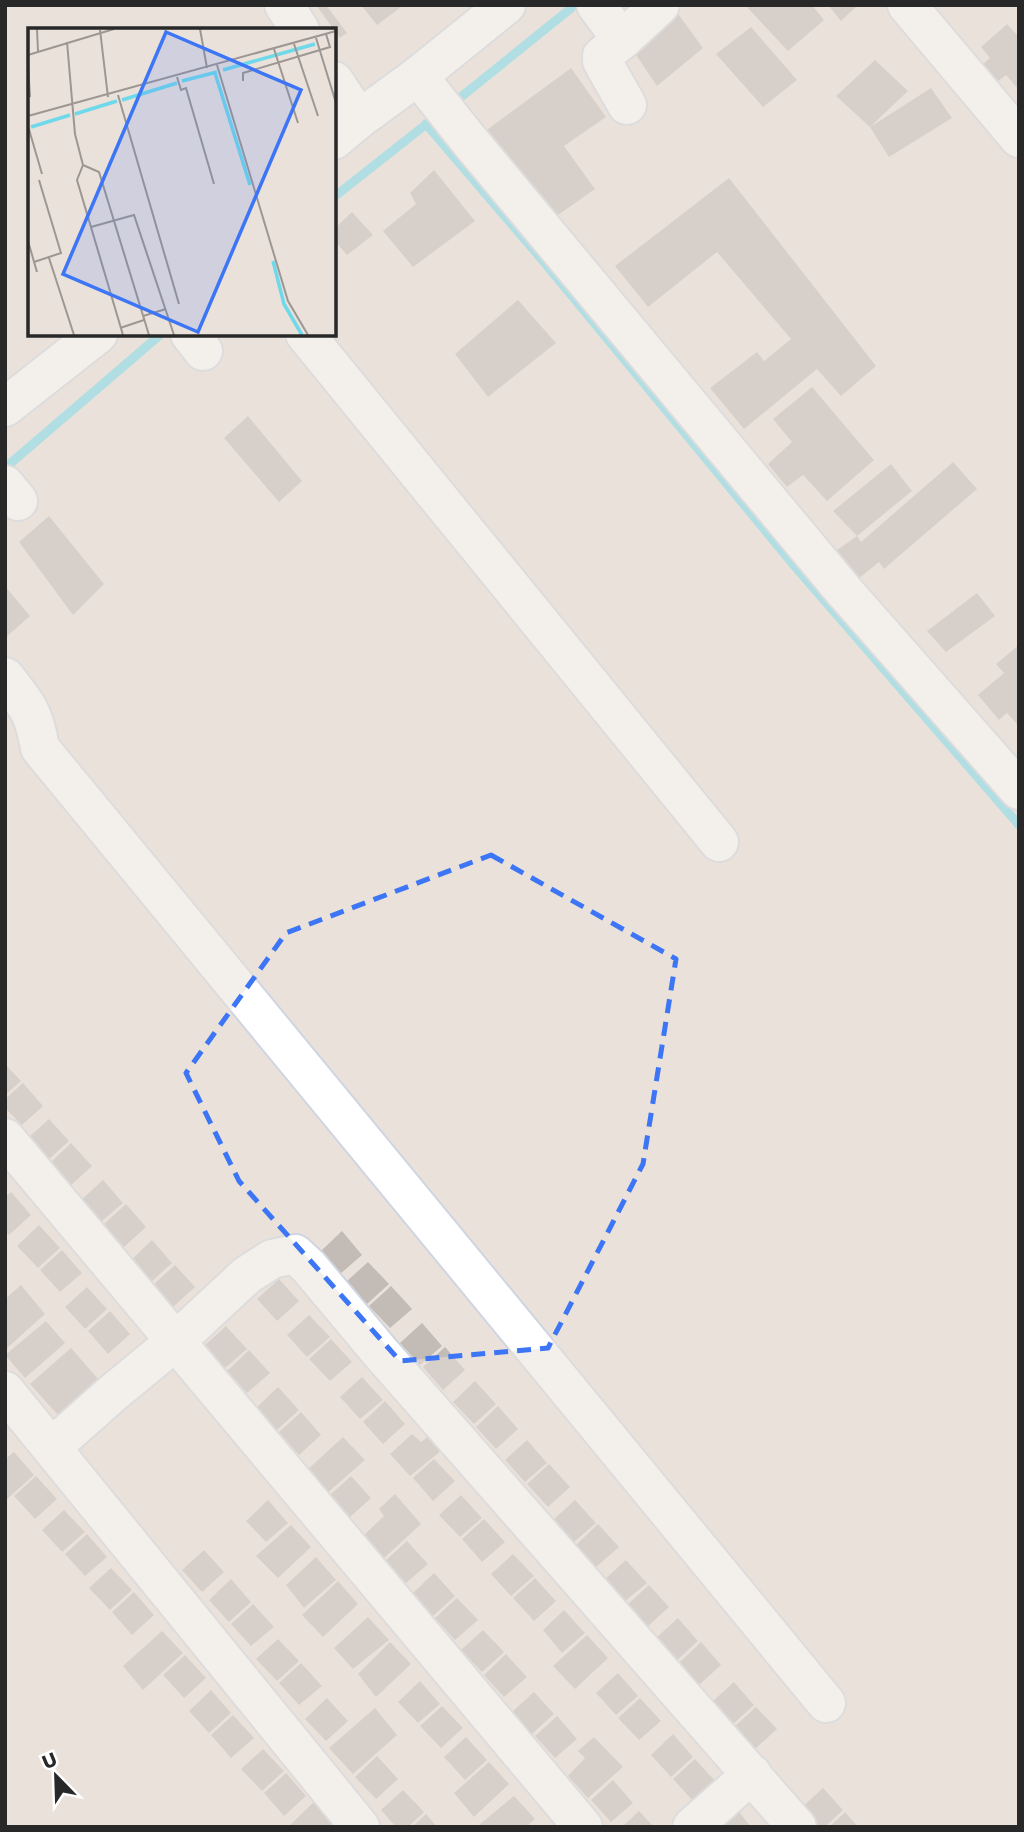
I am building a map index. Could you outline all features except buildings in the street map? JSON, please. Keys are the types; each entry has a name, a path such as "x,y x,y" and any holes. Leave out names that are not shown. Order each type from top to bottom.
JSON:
{"street":[{"path":"284,5 299,28"},
{"path":"336,88 347,129 425,85 506,5"},
{"path":"627,105 602,61 610,24 660,5"},
{"path":"907,5 1019,138"},
{"path":"425,85 844,591 1019,790"},
{"path":"5,407 95,336"},
{"path":"307,336 719,842"},
{"path":"5,677 28,706 35,722 40,748 826,1703"},
{"path":"5,1138 583,1827"},
{"path":"52,1447 176,1341 247,1275 272,1259 295,1254 797,1827"},
{"path":"5,1391 360,1827"},
{"path":"692,1827 752,1774"}],"highlighted area":[{"path":"491,855 676,959 643,1164 548,1348 400,1361 239,1181 186,1073 286,933"}],"waterway":[{"path":"451,105 575,5"},
{"path":"336,195 429,122"},
{"path":"426,124 544,262 792,563 1019,825"},
{"path":"5,468 159,336"}]}
